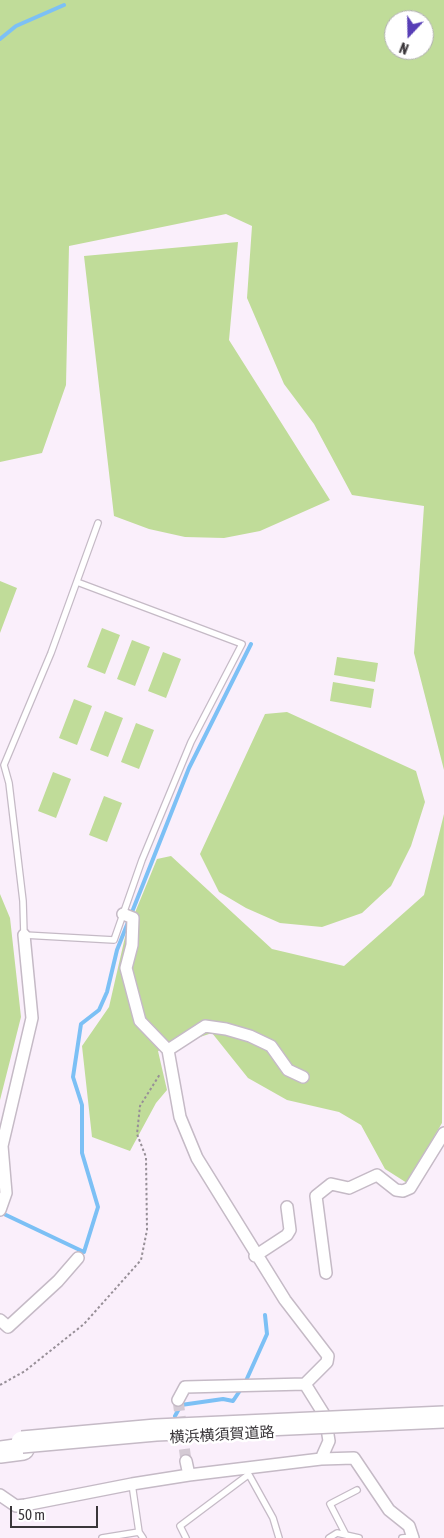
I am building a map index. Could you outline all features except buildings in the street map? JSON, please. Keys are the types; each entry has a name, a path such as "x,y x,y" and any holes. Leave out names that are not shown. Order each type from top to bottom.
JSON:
{"highway":[{"name":"横浜横須賀道路","path":"0,1444 156,1430 444,1417"},
{"name":"横浜横須賀道路","path":"0,1452 117,1440 444,1425"}],"street":[{"path":"123,914 133,918 132,944 126,968 140,1021 169,1055 180,1117 197,1158 255,1256 285,1300 328,1356 326,1362 304,1384 184,1387 178,1400"},
{"path":"0,1210 6,1193 2,1146 32,1018 24,935"},
{"path":"169,1055 205,1026 226,1029 250,1036 271,1046 288,1070 303,1077"},
{"path":"326,1272 316,1196 331,1184 349,1188 377,1175 396,1190 403,1191 410,1188 444,1133"},
{"path":"255,1256 287,1235 290,1230 287,1207"},
{"path":"0,1320 8,1327 58,1281 78,1258"},
{"path":"304,1384 325,1416 329,1440 321,1459"},
{"path":"0,1495 16,1506 25,1506 132,1484 189,1475 247,1472 321,1459 354,1458 389,1510 409,1526 409,1538"},
{"path":"186,1460 189,1475"}],"lane":[{"path":"77,582 242,644 192,742 142,860 114,940 24,935 21,882 9,783 2,764 50,654 98,523"},
{"path":"186,1538 180,1526 247,1472 273,1518 279,1538"},
{"path":"132,1484 139,1532 143,1538"},
{"path":"346,1535 330,1504 357,1490"},
{"path":"102,1538 139,1532"},
{"path":"329,1538 346,1535 359,1538"}],"path":[{"path":"0,1385 25,1371 84,1324 141,1260 148,1230 146,1157 137,1134 140,1106 169,1055"}],"green space":[{"path":"0,0 444,0 444,770 414,653 424,506 352,495 314,424 284,384 247,298 252,226 226,214 69,246 66,385 42,453 0,462"},
{"path":"238,242 229,340 330,500 260,531 224,538 185,537 149,529 114,516 84,256"},
{"path":"0,581 17,588 0,633"},
{"path":"102,628 120,635 105,674 87,667"},
{"path":"132,640 150,647 135,686 117,679"},
{"path":"163,652 181,659 166,698 148,691"},
{"path":"337,657 378,663 375,682 334,675"},
{"path":"333,682 374,689 371,708 330,701"},
{"path":"74,699 92,706 77,745 59,738"},
{"path":"105,711 123,718 108,757 90,750"},
{"path":"287,712 416,771 425,802 411,846 391,886 362,913 322,927 280,923 246,908 219,892 200,854 265,714"},
{"path":"136,723 154,730 139,769 121,762"},
{"path":"53,772 71,779 56,818 38,811"},
{"path":"104,796 122,803 107,842 89,835"},
{"path":"444,814 442,1123 407,1183 385,1169 361,1125 339,1112 287,1100 248,1078 212,1033 158,1051 167,1090 156,1103 130,1151 92,1137 82,1046 109,1007 125,937 157,859 171,856 272,949 344,966 424,895"},
{"path":"0,894 10,918 21,1017 0,1100"}],"waterway":[{"path":"0,39 16,26 64,5"},
{"path":"6,1215 84,1252 98,1207 82,1153 82,1105 73,1077 81,1024 99,1010 107,992 117,950 189,768 251,644"},
{"path":"245,1383 267,1334 265,1315"},
{"path":"175,1416 181,1405 223,1399 233,1401 241,1389"}],"tunnel":[{"path":"178,1400 186,1461"}]}
